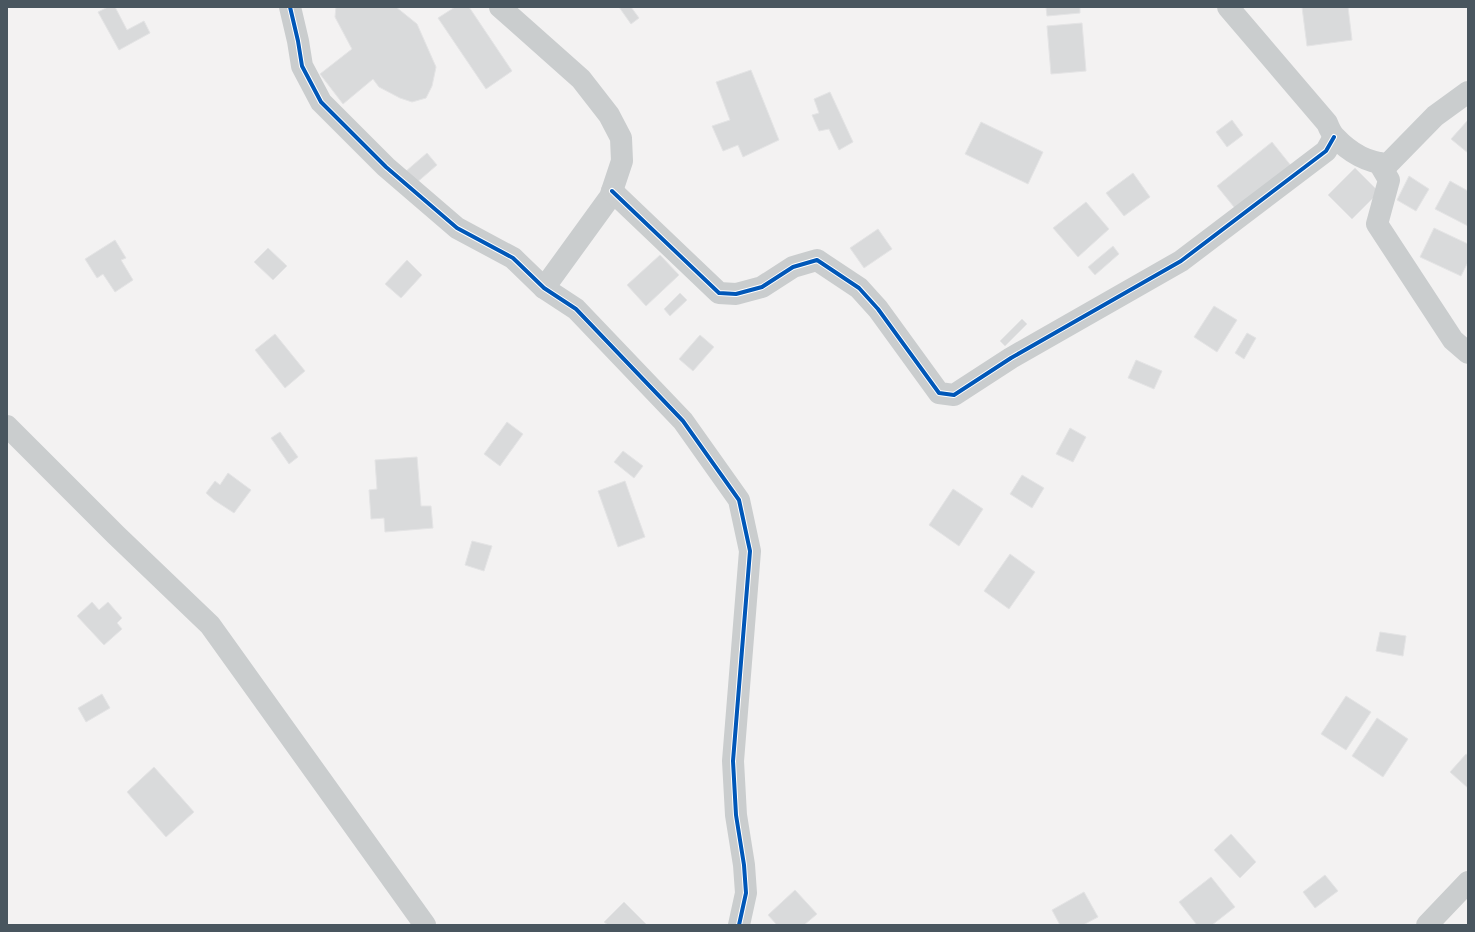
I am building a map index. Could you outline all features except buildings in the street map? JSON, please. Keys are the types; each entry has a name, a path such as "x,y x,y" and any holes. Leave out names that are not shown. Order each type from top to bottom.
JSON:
{"street":[{"path":"290,7 302,66 321,102 386,167 457,228 513,258 544,288 576,309 683,421 739,500 750,551 734,761 736,815 744,865 746,893 739,925"},
{"path":"500,7 581,79 609,114 621,138 622,161 610,197 544,288"},
{"path":"1228,7 1327,123 1334,136 1361,157 1379,163 1388,164 1435,116 1468,92"},
{"path":"612,191 719,293 736,294 762,287 793,267 817,260 859,288 878,309 939,393 954,395 1011,358 1181,261 1326,151 1334,136"},
{"path":"1379,163 1389,180 1377,224 1453,340 1468,353"},
{"path":"7,426 116,535 210,625 425,925"},
{"path":"1426,925 1468,882"}],"cycle path":[{"path":"290,7 302,66 321,102 386,167 457,228 513,258 544,288 576,309 683,421 739,500 750,551 733,761 736,815 744,865 746,893 739,925"},
{"path":"612,191 719,293 736,294 762,287 793,267 817,260 859,288 878,309 939,393 954,395 1011,358 1181,261 1326,151 1334,137"}]}
